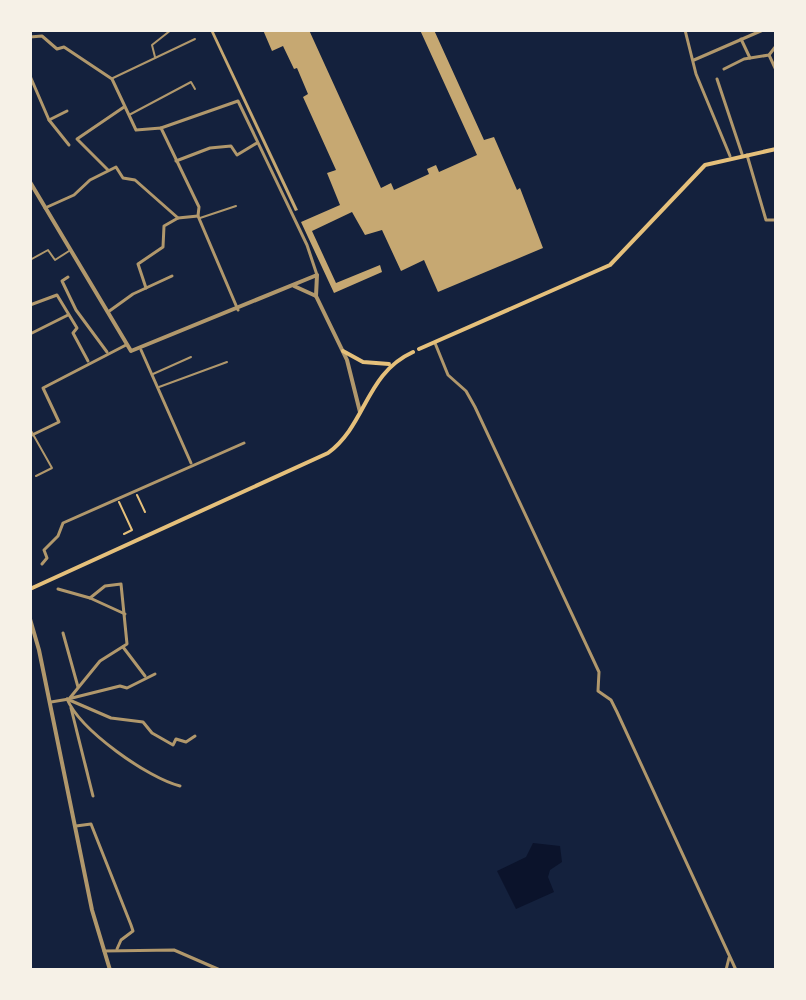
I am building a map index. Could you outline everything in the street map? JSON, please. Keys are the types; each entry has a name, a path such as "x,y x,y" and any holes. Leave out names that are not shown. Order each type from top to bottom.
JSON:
{"main road":[{"path":"31,588 321,457 344,438 391,364 416,350 610,265 705,165 730,156 776,149"},
{"path":"343,351 363,362 391,364"}],"street":[{"path":"685,30 696,74 730,156"},
{"path":"748,30 751,35"},
{"path":"694,60 763,30"},
{"path":"30,37 42,36 57,49 64,47 112,79 138,131 161,128 238,101 319,273 316,296 343,351 360,412"},
{"path":"741,39 750,59"},
{"path":"724,69 769,55 776,46"},
{"path":"769,55 776,70"},
{"path":"30,76 49,120 69,145"},
{"path":"717,79 766,220 776,220"},
{"path":"108,170 77,139 124,107"},
{"path":"49,120 67,111"},
{"path":"161,128 199,207 198,217 238,310"},
{"path":"176,161 216,146 231,146 237,155 258,142"},
{"path":"45,208 74,195 90,180 116,167 123,178 134,179 178,218"},
{"path":"30,182 131,351 141,350 317,275"},
{"path":"146,288 138,264 163,247 164,226 178,218 198,217"},
{"path":"108,312 172,276"},
{"path":"68,277 62,281 76,310 107,352"},
{"path":"294,286 316,296"},
{"path":"30,305 56,294 88,361"},
{"path":"30,334 68,315"},
{"path":"435,343 448,375 466,391 475,407 599,672 598,691 611,700 617,712 736,970"},
{"path":"31,435 59,422 43,388 88,361 127,344"},
{"path":"141,350 191,464"},
{"path":"42,564 47,558 44,550 58,536 63,523 244,443"},
{"path":"68,699 100,661 127,644 121,584 105,586 90,598"},
{"path":"58,589 90,598 125,614"},
{"path":"30,619 110,970"},
{"path":"63,633 78,687"},
{"path":"123,647 146,676"},
{"path":"51,702 120,686 127,688 155,674"},
{"path":"68,699 93,796"},
{"path":"68,699 77,700 111,718 143,722 152,733 173,745 176,739 186,742 195,736"},
{"path":"71,708 110,748 180,786"},
{"path":"76,826 91,824 131,925 133,931 121,940 117,949"},
{"path":"104,951 174,950 220,970"},
{"path":"726,970 729,956"}],"lane":[{"path":"155,58 152,45 171,30"},
{"path":"112,79 195,39"},
{"path":"128,115 191,82 195,89"},
{"path":"198,217 236,206"},
{"path":"30,260 48,250 55,260 70,251"},
{"path":"152,374 191,357"},
{"path":"159,387 227,362"},
{"path":"30,429 52,468 36,476"}],"path":[{"path":"134,490 145,512"},
{"path":"117,498 132,530 124,534"}],"water":[{"path":"533,843 560,846 562,862 550,870 548,877 554,892 516,909 497,871 526,857"}],"building":[{"path":"210,30 213,30 298,210 295,211"},
{"path":"263,30 309,30 381,188 391,183 394,190 429,174 427,169 436,165 439,172 477,155 420,30 434,30 484,140 494,137 517,190 520,188 543,248 438,292 424,260 401,271 382,230 365,235 352,212 312,231 336,283 380,265 382,272 334,293 301,222 340,205 327,173 336,170 303,97 308,94 297,68 294,69 283,46 272,51"}]}
